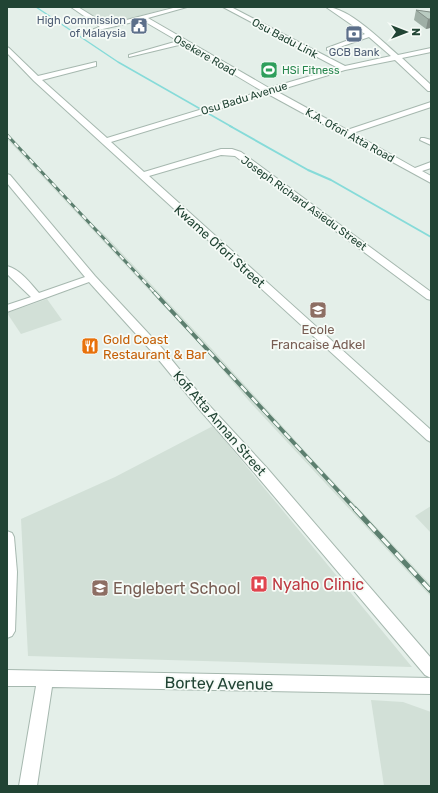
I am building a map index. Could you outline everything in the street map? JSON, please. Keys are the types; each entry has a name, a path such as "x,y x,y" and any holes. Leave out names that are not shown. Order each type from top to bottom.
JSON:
{"street":[{"path":"74,7 105,27"},
{"path":"96,30 184,7"},
{"name":"Osu Badu Link","path":"226,7 344,68"},
{"path":"329,7 342,14 369,35 431,89"},
{"name":"Osekere Road","path":"143,18 269,91"},
{"path":"329,49 369,35"},
{"path":"131,56 183,42"},
{"name":"Osu Badu Avenue","path":"105,141 344,68 431,49"},
{"name":"Kwame Ofori Street","path":"8,52 431,437"},
{"path":"37,79 94,64"},
{"name":"K.A. Ofori Atta Road","path":"269,91 431,180"},
{"path":"346,133 431,104"},
{"name":"Joseph Richard Asiedu Street","path":"142,175 221,152 232,152 238,154 431,297"},
{"path":"415,171 431,165"},
{"name":"Kofi Atta Annan Street","path":"7,177 91,278 167,361 203,406 262,472 431,670"},
{"path":"7,269 21,280 37,298"},
{"path":"7,309 91,278"},
{"path":"7,537 10,553 7,631"},
{"name":"Bortey Avenue","path":"7,678 45,680 431,686"},
{"path":"28,786 45,680"}],"shaded area":[{"path":"76,7 172,7 106,25"},
{"path":"7,132 86,218 106,236 213,350 315,462 431,585 431,597 249,401 207,352 7,139"},
{"path":"47,299 62,320 21,334 7,313"},
{"path":"213,426 412,667 28,656 21,519 115,477"},
{"path":"431,506 431,533 415,516"},
{"path":"371,700 403,702 431,712 431,786 384,786"}],"building":[{"path":"416,10 431,12 431,19 428,19"}],"waterway":[{"path":"36,7 118,62 232,127"},
{"path":"230,126 308,170 331,180 431,237"}],"railway":[{"path":"7,135 155,293"},
{"path":"154,292 356,510"},
{"path":"355,509 431,591"}],"place":[{"name":"High Commission of Malaysia","path":"139,26"},
{"name":"GCB Bank","path":"354,34"},
{"name":"HSi Fitness","path":"269,70"},
{"name":"Ecole Francaise Adkel","path":"318,310"},
{"name":"Gold Coast Restaurant & Bar","path":"90,346"},
{"name":"Nyaho Clinic","path":"259,584"},
{"name":"Englebert School","path":"100,588"}]}
